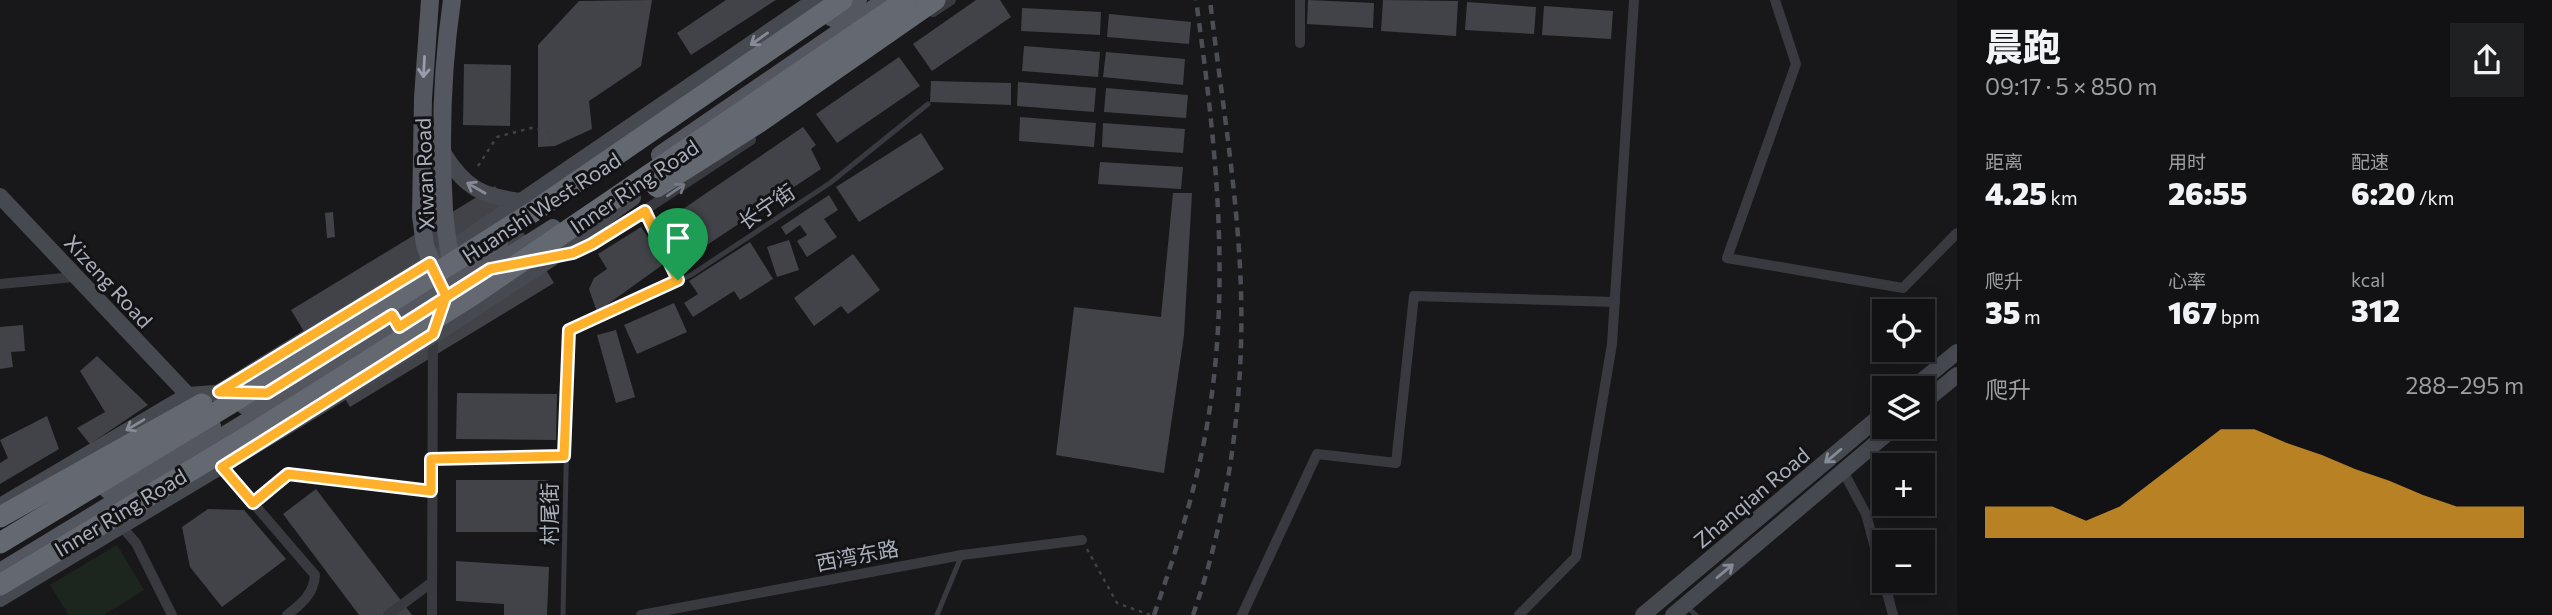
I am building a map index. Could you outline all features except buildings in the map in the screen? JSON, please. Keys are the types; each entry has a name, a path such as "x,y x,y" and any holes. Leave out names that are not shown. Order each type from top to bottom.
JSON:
{"highway":[{"name":"Inner Ring Road","path":"0,543 443,276 842,0"},
{"name":"Inner Ring Road","path":"0,584 475,301 906,0"},
{"path":"475,301 724,145 935,0"},
{"path":"0,517 443,276"}],"main road":[{"name":"Xiwan Road","path":"430,0 423,98 422,232 430,263 443,276"},
{"name":"Xiwan Road","path":"443,276 445,72 452,0"},
{"path":"433,334 443,276 523,201 815,0"},
{"name":"Huanshi West Road","path":"443,276 490,269 705,105 858,0"},
{"name":"Huanshi West Road","path":"0,572 395,321 443,276 472,263 507,256 886,0"},
{"path":"0,599 222,467 433,334 475,301 553,257 920,0"},
{"path":"444,154 456,173 470,186 493,197 523,201"},
{"name":"Xizeng Road","path":"0,196 188,395"},
{"path":"507,256 553,257"},
{"path":"219,392 430,263 475,301"},
{"path":"378,296 395,321"},
{"name":"Huanshi West Road","path":"0,553 267,393 395,321"},
{"path":"1928,376 1957,352"},
{"path":"1935,393 1957,375"},
{"path":"0,506 188,395 219,392 267,393"},
{"name":"Zhanqian Road","path":"1643,615 1872,423"},
{"name":"Zhanqian Road","path":"1684,612 1881,439"},
{"path":"83,456 106,491"}],"street":[{"path":"553,257 592,244 645,211 951,0"},
{"path":"1300,0 1300,43"},
{"path":"1518,615 1576,557 1612,344 1634,0"},
{"path":"1775,0 1796,64 1727,258 1903,288 1957,233"},
{"path":"692,85 705,105"},
{"path":"722,112 733,130"},
{"path":"0,284 74,277"},
{"path":"1242,615 1317,454 1396,463 1414,296 1615,302"},
{"path":"432,615 433,334"},
{"path":"0,532 170,426 219,392"},
{"path":"170,426 188,395"},
{"path":"222,467 315,575 314,586 302,611 287,615"},
{"path":"1843,471 1866,514 1893,615"},
{"path":"122,527 136,543 172,615"},
{"name":"西湾东路","path":"641,615 962,555 1082,540"},
{"path":"27,555 39,576"},
{"path":"388,615 431,583"}],"lane":[{"name":"长宁街","path":"569,330 678,280 830,183 928,104"},
{"name":"村尾街","path":"563,615 564,456 569,330"},
{"path":"431,459 564,456"},
{"path":"253,503 288,474 431,491"},
{"path":"937,615 962,555"}],"path":[{"path":"478,166 496,137 531,128 548,131 550,139 541,139"},
{"path":"645,211 678,280"},
{"path":"1082,540 1117,603 1150,615"}],"shaded area":[{"path":"117,545 144,590 104,615 69,615 50,585"}],"railway":[{"path":"1154,615 1180,537 1201,456 1217,343 1219,228 1216,171 1196,0"},
{"path":"1193,615 1206,576 1225,496 1240,372 1239,254 1210,0"}],"route":[{"path":"678,280 569,330 564,456 431,459 431,491 288,474 253,503 222,467 433,334 446,296 430,263 219,392 267,393 392,315 399,327 446,296 490,269 573,253 645,211 678,280"}]}
